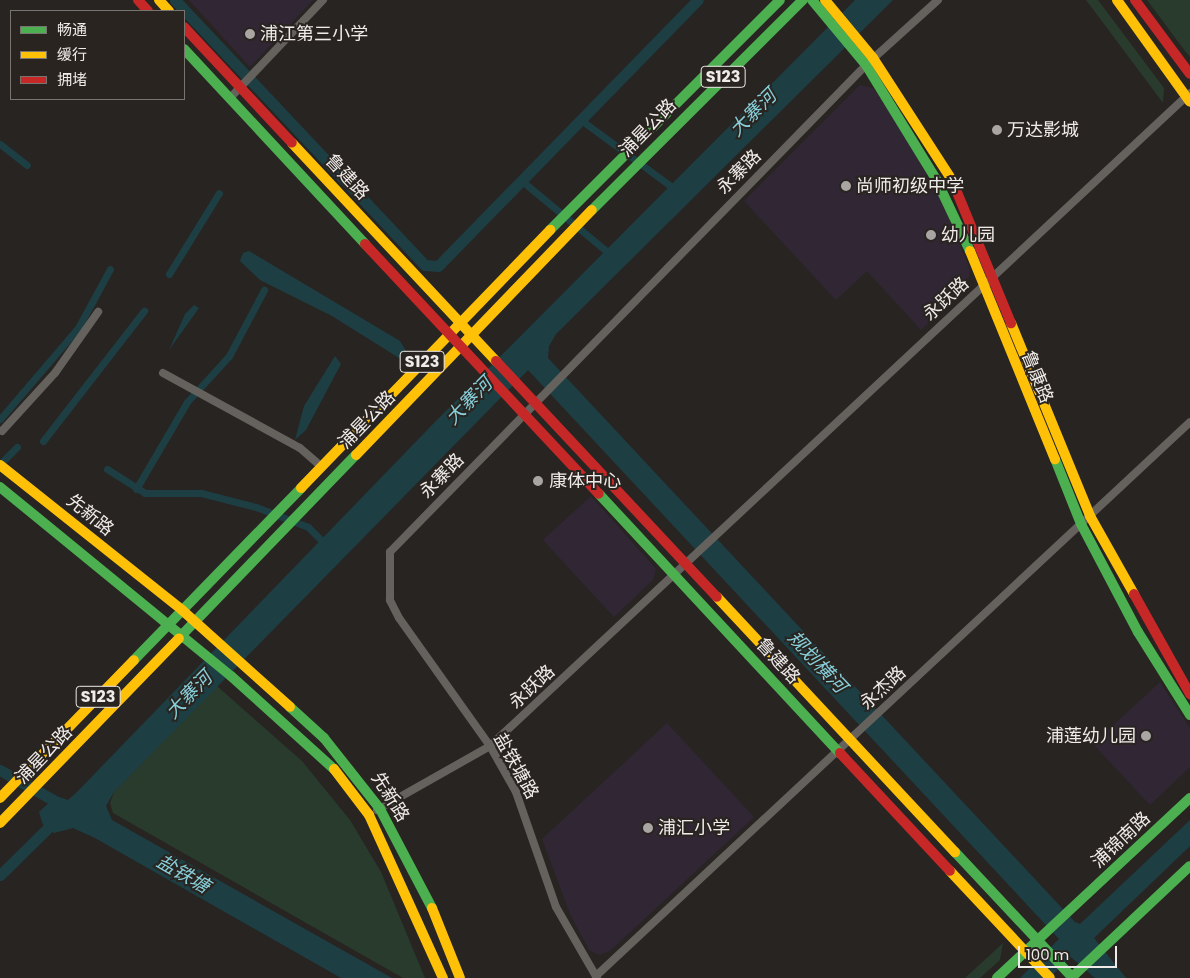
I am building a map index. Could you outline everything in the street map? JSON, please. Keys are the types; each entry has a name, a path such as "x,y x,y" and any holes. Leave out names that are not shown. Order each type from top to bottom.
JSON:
{"street":[{"path":"138,0 147,10"},
{"path":"159,0 168,10"},
{"path":"230,98 323,0"},
{"name":"浦星公路","path":"3,795 461,321 780,0"},
{"name":"浦星公路","path":"0,823 633,167 803,0"},
{"path":"812,0 831,15"},
{"path":"825,0 831,15"},
{"name":"永寨路","path":"389,580 390,552 565,369 869,61 938,0"},
{"path":"1117,0 1189,97"},
{"path":"1135,0 1190,74"},
{"name":"鲁康路","path":"831,15 860,48 953,182 1090,516 1190,694"},
{"name":"鲁建路","path":"185,28 686,561 1029,929 1072,978"},
{"name":"鲁建路","path":"185,50 462,344 1050,978"},
{"name":"鲁康路","path":"869,61 937,180 1081,524 1138,632 1190,715"},
{"name":"永跃路","path":"369,816 490,746 982,286 1189,97"},
{"path":"2,431 55,373 98,312"},
{"path":"163,373 300,448 321,466"},
{"name":"永杰路","path":"596,977 1190,422"},
{"name":"先新路","path":"3,467 214,637 324,738 380,809 433,909 460,978"},
{"name":"先新路","path":"0,487 169,623 314,747 369,816 443,978"},
{"name":"盐铁塘路","path":"389,580 399,618 490,746 516,792 556,907 596,977"},
{"name":"浦锦南路","path":"997,978 1190,798"},
{"path":"1072,978 1190,866"}],"shaded area":[{"name":"浦江第三小学","path":"189,0 313,0 250,67"},
{"name":"尚师初级中学","path":"860,85 873,88 895,119 942,202 970,269 967,287 921,330 867,271 836,300 744,201"},
{"path":"591,496 656,569 653,580 614,617 543,540"},
{"name":"浦莲幼儿园","path":"1160,682 1190,728 1190,767 1150,805 1093,744"},
{"name":"浦汇小学","path":"667,723 754,817 610,951 599,955 589,950 570,914 542,839"}],"green space":[{"path":"1086,0 1098,0 1164,88 1163,103"},
{"path":"1147,0 1190,0 1190,57 1185,51"},
{"path":"217,686 302,761 350,820 381,872 425,978 403,978 113,813 110,803 114,792"},
{"path":"1003,943 1000,960 980,978 965,978"}],"water":[{"path":"855,0 893,0 556,334 549,346 548,358 1075,922 1080,924 1190,820 1190,846 1094,938 1126,978 1095,978 1071,957 1049,978 1020,978 1059,939 528,370 114,792 106,806 112,820 392,978 341,978 95,838 73,828 54,833 43,825 39,812 56,796 68,800 76,793 433,424"},
{"path":"249,251 400,341 410,357 399,358 332,316 260,280 240,261 243,253"},
{"path":"194,305 199,308 169,350 185,314"},
{"path":"335,356 341,364 306,430 295,440 304,406"}],"waterway":[{"path":"175,0 184,10"},
{"path":"185,11 425,265 438,266 698,0"},
{"path":"581,120 676,190"},
{"path":"0,144 27,165"},
{"path":"522,181 611,255"},
{"path":"169,274 219,193"},
{"path":"0,419 78,328 110,269"},
{"path":"136,489 187,402 229,356 264,290"},
{"path":"43,441 144,311"},
{"path":"0,464 17,447"},
{"path":"107,469 145,493 201,493 256,507 308,527 327,546"},
{"name":"盐铁塘","path":"0,770 64,806"},
{"path":"0,875 57,819"}],"traffic: fast":[{"path":"550,230 780,0"},
{"path":"592,210 803,0"},
{"path":"812,0 866,65 937,181 970,251"},
{"path":"185,50 365,244"},
{"path":"179,638 356,455"},
{"path":"1055,459 1081,524 1138,632 1190,715"},
{"path":"0,487 231,676 334,769"},
{"path":"134,660 301,488"},
{"path":"599,494 840,753"},
{"path":"290,707 324,738 380,809 432,908"},
{"path":"997,978 1190,798"},
{"path":"955,852 1073,978"},
{"path":"1071,978 1190,866"}],"traffic: slow":[{"path":"159,0 168,10"},
{"path":"825,0 873,58 952,180"},
{"path":"1117,0 1190,102"},
{"path":"292,143 496,361"},
{"path":"356,455 592,210"},
{"path":"301,488 550,230"},
{"path":"970,251 1055,459"},
{"path":"1011,323 1090,516 1134,594"},
{"path":"0,465 182,610 290,707"},
{"path":"717,597 955,852"},
{"path":"0,823 179,638"},
{"path":"0,798 134,660"},
{"path":"334,769 369,815 443,978"},
{"path":"950,871 1050,978"},
{"path":"432,908 460,978"}],"traffic: jam":[{"path":"138,0 147,10"},
{"path":"1135,0 1190,74"},
{"path":"185,28 292,143"},
{"path":"952,180 1011,323"},
{"path":"365,244 599,494"},
{"path":"496,361 717,597"},
{"path":"1134,594 1190,694"},
{"path":"840,753 950,871"}],"place":[{"name":"浦江第三小学","path":"250,34"},
{"name":"万达影城","path":"997,130"},
{"name":"尚师初级中学","path":"846,186"},
{"name":"幼儿园","path":"931,235"},
{"name":"康体中心","path":"538,481"},
{"name":"浦莲幼儿园","path":"1146,736"},
{"name":"浦汇小学","path":"648,828"}],"water label":[{"name":"大寨河","path":"753,113"},
{"name":"大寨河","path":"469,401"},
{"name":"规划横河","path":"817,662"},
{"name":"大寨河","path":"189,695"}]}
